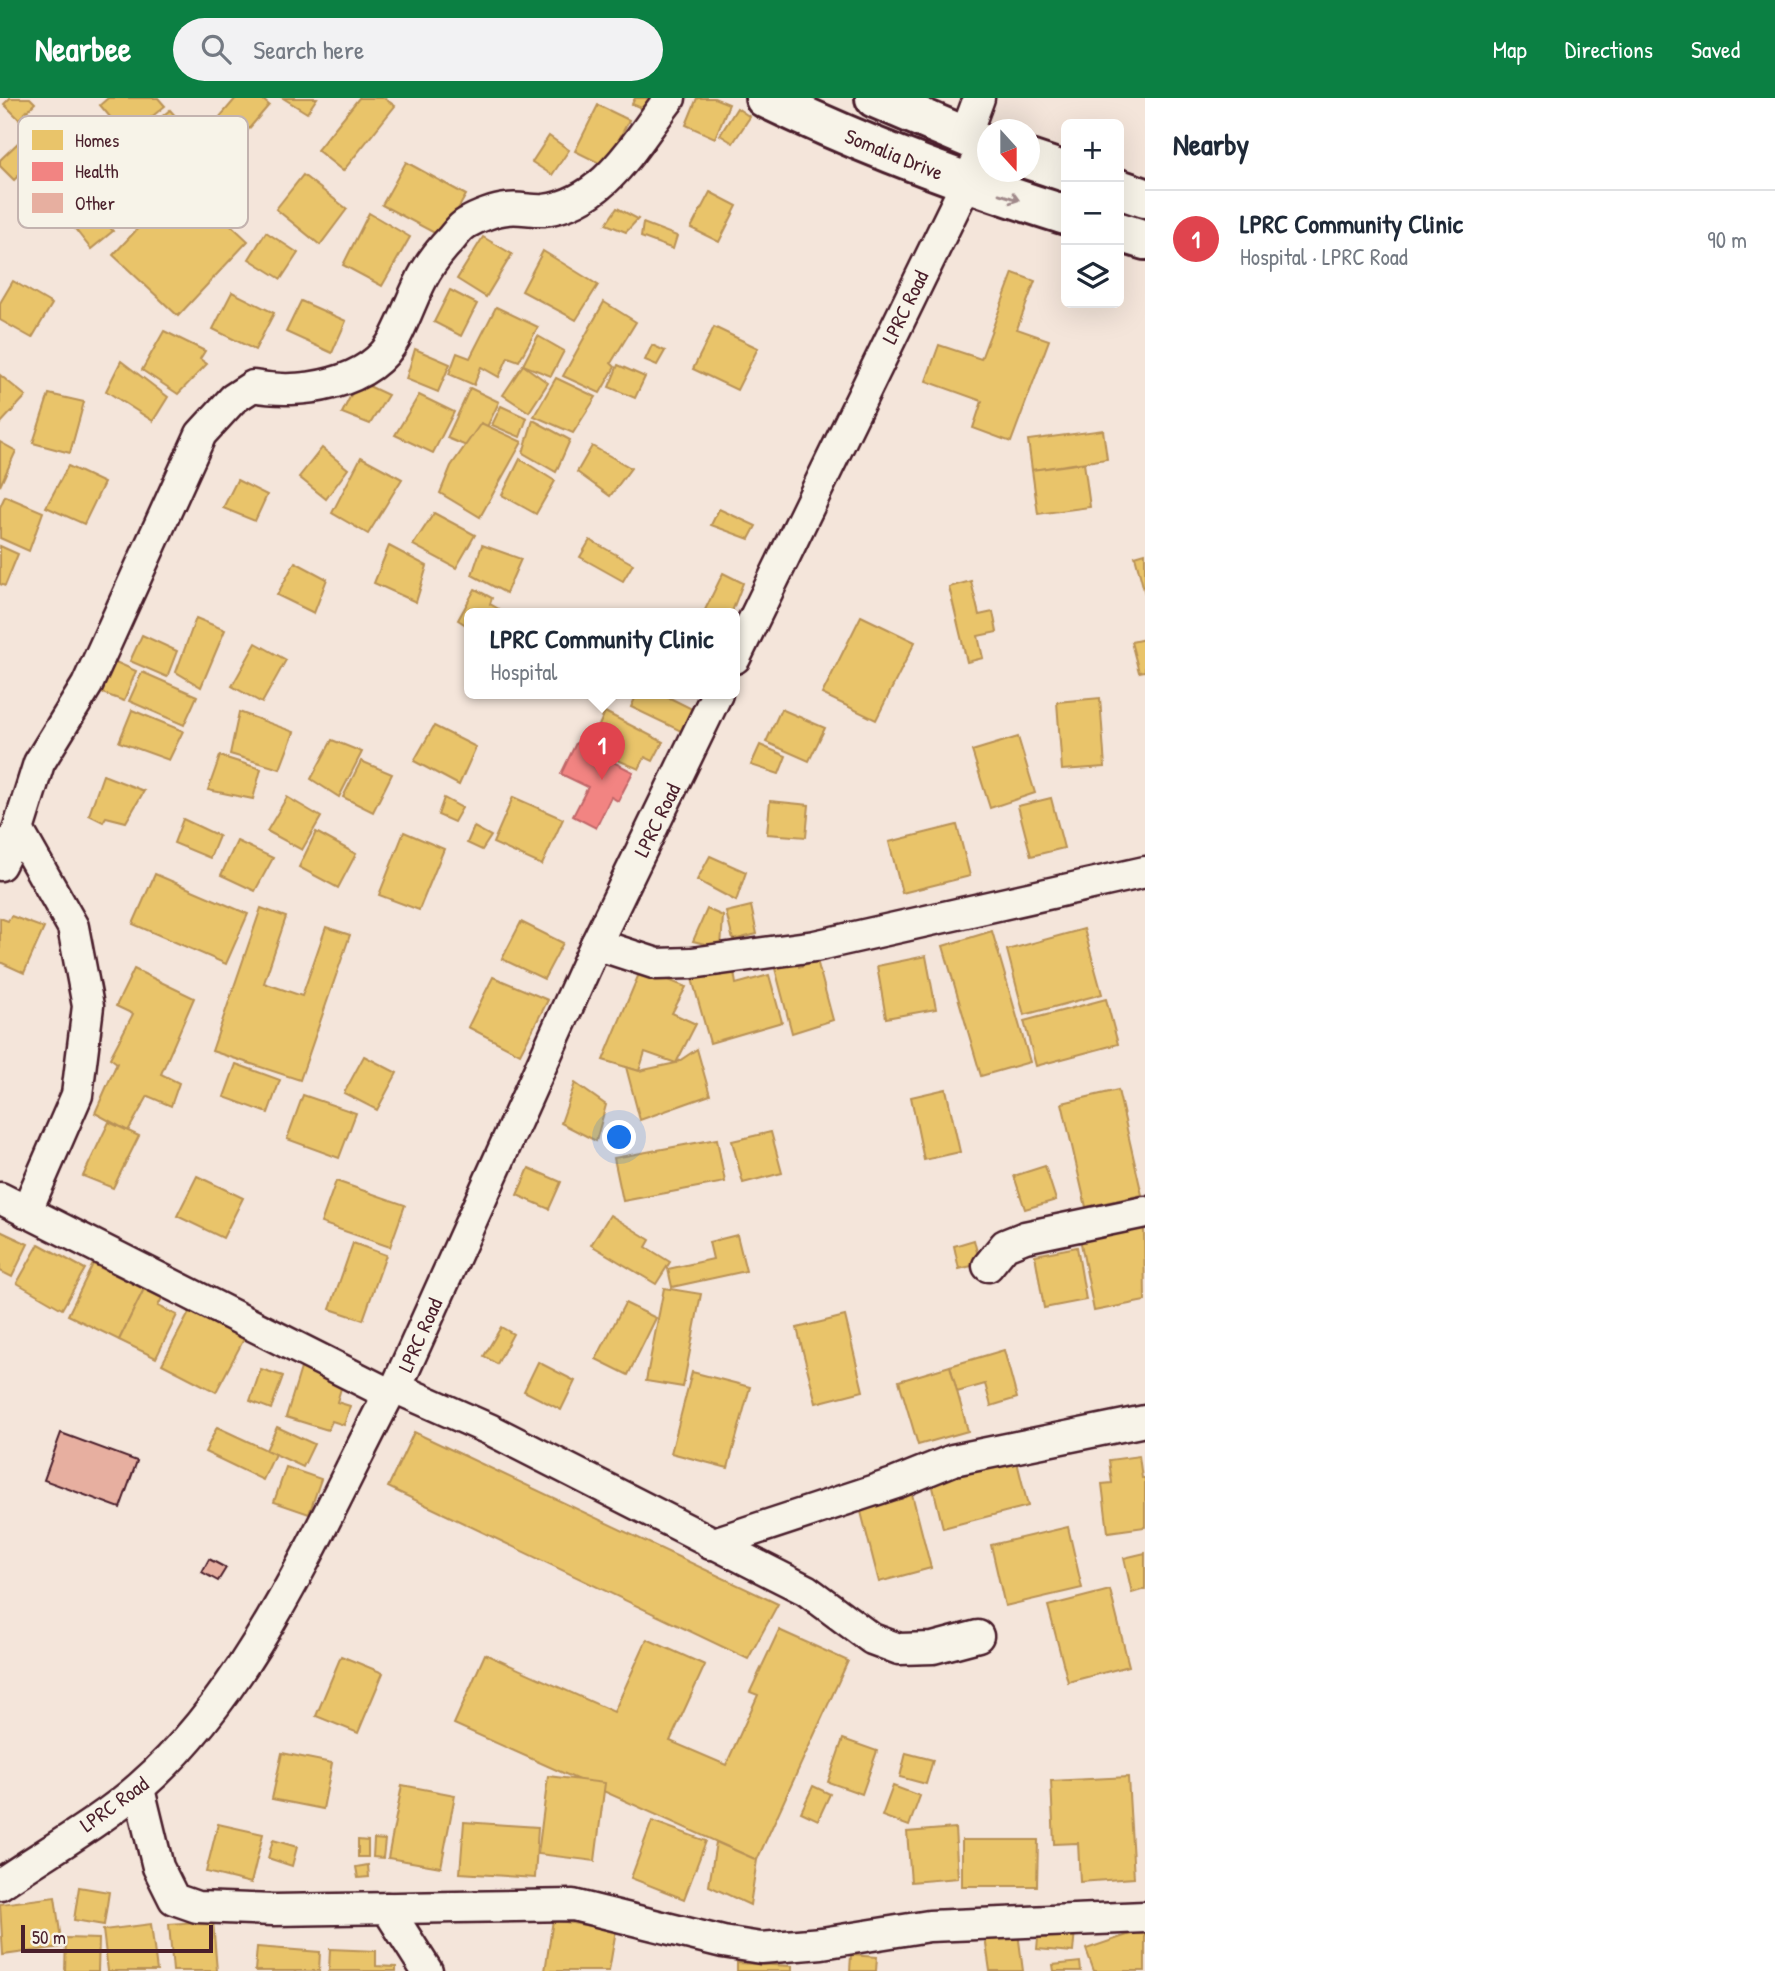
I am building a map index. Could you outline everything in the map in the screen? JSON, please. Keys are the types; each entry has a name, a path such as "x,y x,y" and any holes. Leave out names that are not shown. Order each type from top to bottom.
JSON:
{"main road":[{"name":"Somalia Drive","path":"765,98 817,123 965,183 1061,213"},
{"name":"Somalia Drive","path":"875,98 977,141"},
{"path":"1040,163 1061,170"},
{"path":"1124,191 1145,198"},
{"path":"1124,234 1145,240"}],"street":[{"path":"0,865 18,830 39,764 87,685 201,434 233,399 253,386 279,391 334,385 374,361 394,340 416,285 435,255 465,223 506,209 542,210 572,204 600,188 670,98"},
{"name":"LPRC Road","path":"979,98 979,119"},
{"name":"LPRC Road","path":"740,648 965,183 977,148"},
{"name":"LPRC Road","path":"0,1884 139,1789 183,1746 232,1684 266,1629 392,1391 596,944 715,699"},
{"path":"18,830 73,927 89,1006 77,1095 26,1212"},
{"path":"596,944 657,964 692,963 815,946 1145,872"},
{"path":"0,1198 392,1391 491,1430 806,1590 872,1639 899,1649 933,1648 978,1636"},
{"path":"988,1266 1005,1245 1024,1237 1145,1212"},
{"path":"711,1544 885,1487 953,1460 1145,1421"},
{"path":"139,1789 158,1867 174,1899 226,1909 573,1905 723,1942 761,1948 822,1943 929,1926 1145,1917"},
{"path":"387,1908 427,1971"}],"building: Homes":[{"path":"10,98 30,98 35,103 18,118 4,104"},
{"path":"108,98 158,98 165,106 153,116 109,116 100,105"},
{"path":"236,98 261,98 269,105 248,130 248,116 221,116"},
{"path":"283,98 317,98 307,113"},
{"path":"359,98 384,98 395,106 343,171 317,150"},
{"path":"635,98 658,98 651,112 632,104"},
{"path":"697,98 714,98 729,104 715,138 686,125"},
{"path":"598,105 629,120 605,166 575,151"},
{"path":"737,108 750,117 733,143 720,135"},
{"path":"170,110 175,116 163,116"},
{"path":"549,136 569,150 552,175 532,162"},
{"path":"18,143 18,176 14,180 0,166 0,160"},
{"path":"406,162 466,195 442,237 382,205"},
{"path":"303,175 347,209 320,245 276,209"},
{"path":"710,192 737,206 719,242 691,228"},
{"path":"617,208 638,219 626,232 606,224"},
{"path":"369,213 410,237 382,286 343,265"},
{"path":"643,223 677,236 673,249 641,237"},
{"path":"110,228 113,231 91,249 75,229"},
{"path":"138,228 234,228 248,241 178,316 113,255"},
{"path":"266,232 298,253 281,279 249,259"},
{"path":"483,237 512,254 486,297 457,279"},
{"path":"543,251 598,285 576,320 522,291"},
{"path":"1013,273 1035,281 1017,329 1049,340 1011,442 973,428 982,401 926,381 939,345 981,359"},
{"path":"13,281 52,304 32,338 0,320 0,303"},
{"path":"450,290 477,304 461,336 434,322"},
{"path":"232,292 274,313 255,350 213,329"},
{"path":"301,301 346,321 332,353 286,332"},
{"path":"604,302 636,322 611,363 615,367 600,393 563,376"},
{"path":"496,307 538,327 519,361 508,357 499,377 481,367 474,385 449,374 457,353 470,358"},
{"path":"714,327 758,348 737,390 693,369"},
{"path":"164,331 205,351 200,359 207,364 178,394 142,370"},
{"path":"538,336 564,351 551,376 523,365"},
{"path":"652,345 665,351 657,365 645,360"},
{"path":"415,349 450,364 438,392 406,379"},
{"path":"121,361 168,397 153,421 106,391"},
{"path":"523,365 548,383 529,412 503,395"},
{"path":"618,365 645,377 635,398 609,387"},
{"path":"0,375 26,396 0,424"},
{"path":"556,378 596,397 573,433 534,416"},
{"path":"358,381 388,395 370,424 342,413"},
{"path":"470,388 499,402 476,450 447,438"},
{"path":"49,394 84,402 70,453 33,443"},
{"path":"419,395 454,412 433,453 395,435"},
{"path":"501,406 527,418 520,437 492,425"},
{"path":"533,420 570,440 556,472 523,453"},
{"path":"481,423 522,442 480,517 440,493 451,466"},
{"path":"1103,430 1107,459 1032,470 1028,440"},
{"path":"0,442 16,451 0,486"},
{"path":"592,446 631,468 610,496 577,472"},
{"path":"322,448 348,469 326,499 299,477"},
{"path":"361,457 402,479 368,534 332,513"},
{"path":"520,459 555,481 536,514 502,495"},
{"path":"1084,463 1090,507 1038,514 1032,470"},
{"path":"68,466 104,483 84,524 46,507"},
{"path":"237,480 267,495 255,521 223,508"},
{"path":"5,496 43,512 29,551 0,538 0,507"},
{"path":"719,509 756,526 749,539 711,525"},
{"path":"434,513 475,535 456,568 413,545"},
{"path":"590,540 633,564 623,581 580,557"},
{"path":"482,545 521,559 506,593 472,575"},
{"path":"0,546 18,554 5,586 0,584"},
{"path":"389,546 427,566 416,602 374,583"},
{"path":"1145,553 1145,594 1135,556"},
{"path":"295,562 327,579 314,613 277,595"},
{"path":"723,573 743,583 733,608 706,608"},
{"path":"971,581 979,615 993,612 997,632 978,636 983,658 967,662 949,587"},
{"path":"475,589 492,598 490,604 497,608 465,608"},
{"path":"464,609 464,624 458,620"},
{"path":"861,616 915,642 876,720 822,694"},
{"path":"196,618 225,630 201,687 176,672"},
{"path":"142,635 177,651 167,677 130,661"},
{"path":"1145,639 1145,671 1139,672 1131,642"},
{"path":"256,643 286,660 262,703 232,686"},
{"path":"111,660 136,671 124,701 99,692"},
{"path":"142,672 197,696 184,725 129,701"},
{"path":"1100,698 1105,767 1062,770 1057,702"},
{"path":"635,699 672,699 694,710 685,733 631,707"},
{"path":"781,709 825,728 809,761 766,742"},
{"path":"132,710 183,731 169,760 119,742"},
{"path":"239,712 294,732 280,769 230,754"},
{"path":"605,712 663,742 653,761 645,757 639,769 589,748"},
{"path":"434,726 476,747 459,785 414,761"},
{"path":"1018,737 1035,793 990,808 972,751"},
{"path":"332,740 362,752 339,797 311,779"},
{"path":"760,745 786,756 779,774 751,765"},
{"path":"220,756 261,769 253,799 208,790"},
{"path":"361,761 392,774 373,812 343,797"},
{"path":"103,775 144,791 126,822 106,817 103,822 89,815"},
{"path":"287,797 321,817 302,850 267,831"},
{"path":"513,797 563,819 542,865 493,843"},
{"path":"444,798 462,808 454,822 438,815"},
{"path":"1051,798 1064,848 1031,856 1018,806"},
{"path":"770,801 809,805 806,837 767,834"},
{"path":"183,819 219,836 210,858 174,843"},
{"path":"957,825 970,876 902,893 889,842"},
{"path":"474,827 491,836 482,850 467,843"},
{"path":"316,832 356,854 338,888 299,867"},
{"path":"404,832 444,849 419,910 379,895"},
{"path":"237,841 273,858 255,891 221,875"},
{"path":"710,856 746,872 736,901 697,880"},
{"path":"155,874 248,914 226,964 133,924"},
{"path":"751,906 757,934 733,940 726,912"},
{"path":"261,908 286,917 264,983 302,996 326,927 350,935 300,1080 212,1051"},
{"path":"707,909 723,916 721,948 693,941"},
{"path":"11,916 44,928 24,973 0,962 0,918 8,921"},
{"path":"521,922 563,943 544,979 502,959"},
{"path":"1084,929 1102,994 1024,1015 1007,950"},
{"path":"992,931 1030,1062 981,1076 943,946"},
{"path":"796,951 799,967 817,960 833,1020 792,1033 772,957"},
{"path":"926,956 936,1009 886,1018 877,966"},
{"path":"732,960 736,984 769,975 782,1022 710,1043 689,968"},
{"path":"134,969 194,998 161,1074 179,1083 171,1106 148,1096 128,1131 95,1113 117,1063 110,1058 133,1014 116,1006"},
{"path":"641,969 686,987 672,1013 696,1024 676,1063 645,1052 639,1071 603,1060"},
{"path":"493,977 548,1000 520,1054 468,1027"},
{"path":"1106,999 1118,1044 1036,1066 1024,1021"},
{"path":"697,1049 710,1095 640,1120 626,1067 639,1071 676,1063"},
{"path":"364,1056 397,1073 377,1110 344,1093"},
{"path":"236,1064 280,1080 268,1113 224,1097"},
{"path":"575,1083 606,1105 596,1141 561,1123"},
{"path":"946,1089 960,1152 924,1160 911,1097"},
{"path":"1118,1090 1142,1195 1086,1207 1062,1103"},
{"path":"303,1095 356,1113 339,1158 287,1139"},
{"path":"109,1122 139,1136 113,1188 83,1176"},
{"path":"771,1132 782,1173 743,1183 732,1141"},
{"path":"717,1139 725,1182 623,1201 614,1158"},
{"path":"1045,1166 1056,1200 1025,1209 1014,1176"},
{"path":"529,1168 561,1182 549,1209 517,1195"},
{"path":"197,1176 243,1198 223,1238 177,1216"},
{"path":"336,1181 405,1205 390,1247 321,1223"},
{"path":"610,1215 650,1240 646,1247 670,1262 656,1284 591,1245"},
{"path":"1144,1226 1145,1301 1094,1311 1080,1238"},
{"path":"0,1231 28,1244 12,1277 0,1271"},
{"path":"737,1235 746,1271 672,1287 668,1269 713,1259 709,1242"},
{"path":"974,1240 980,1264 959,1269 954,1246"},
{"path":"353,1243 386,1255 363,1320 330,1309"},
{"path":"39,1244 85,1269 62,1309 17,1283"},
{"path":"1077,1247 1086,1300 1044,1308 1035,1255"},
{"path":"93,1264 144,1289 119,1340 68,1315"},
{"path":"664,1288 701,1294 683,1387 646,1381"},
{"path":"144,1289 162,1298 158,1306 177,1315 156,1358 119,1340"},
{"path":"625,1303 656,1318 628,1375 596,1359"},
{"path":"191,1309 245,1337 216,1392 162,1364"},
{"path":"845,1316 863,1391 816,1403 797,1328"},
{"path":"501,1327 513,1334 497,1364 484,1356"},
{"path":"1004,1350 1017,1398 991,1406 985,1384 957,1392 950,1366"},
{"path":"538,1362 575,1381 561,1410 524,1391"},
{"path":"302,1365 344,1378 337,1402 350,1406 344,1425 332,1421 328,1430 286,1417"},
{"path":"950,1366 968,1431 918,1445 899,1381"},
{"path":"261,1369 283,1376 271,1409 250,1401"},
{"path":"692,1372 750,1387 728,1468 671,1453"},
{"path":"217,1427 275,1454 263,1480 205,1452"},
{"path":"277,1427 314,1444 303,1467 266,1450"},
{"path":"414,1432 778,1604 748,1659 388,1487"},
{"path":"1139,1456 1142,1478 1145,1478 1145,1527 1108,1532 1102,1484 1112,1483 1109,1460"},
{"path":"1016,1458 1028,1506 943,1528 931,1479"},
{"path":"286,1467 321,1479 309,1514 274,1502"},
{"path":"912,1494 931,1568 879,1582 860,1508"},
{"path":"1068,1527 1082,1588 1005,1606 991,1545"},
{"path":"1145,1553 1145,1589 1132,1593 1124,1558"},
{"path":"1110,1590 1129,1666 1068,1682 1048,1606"},
{"path":"779,1630 848,1661 757,1860 454,1724 485,1654 614,1712 647,1639 705,1665 670,1741 726,1765 758,1695 750,1692"},
{"path":"341,1656 383,1673 358,1733 316,1716"},
{"path":"843,1739 877,1751 862,1794 828,1782"},
{"path":"282,1753 332,1763 323,1809 272,1799"},
{"path":"906,1753 933,1760 926,1784 900,1777"},
{"path":"548,1776 605,1783 595,1861 538,1854"},
{"path":"1128,1777 1134,1878 1080,1882 1078,1843 1054,1844 1051,1781"},
{"path":"402,1785 455,1795 441,1867 388,1858"},
{"path":"813,1786 830,1794 818,1820 801,1812"},
{"path":"893,1786 920,1796 909,1826 882,1816"},
{"path":"652,1821 706,1841 684,1899 631,1878"},
{"path":"464,1822 538,1827 535,1878 460,1873"},
{"path":"218,1824 263,1834 251,1883 206,1872"},
{"path":"955,1828 958,1878 911,1882 907,1832"},
{"path":"374,1839 385,1840 383,1858 373,1857"},
{"path":"273,1840 297,1847 292,1866 268,1858"},
{"path":"358,1840 368,1841 368,1857 358,1857"},
{"path":"962,1840 1038,1840 1037,1886 962,1886"},
{"path":"716,1842 757,1860 750,1905 709,1886"},
{"path":"368,1865 369,1877 358,1878 356,1867"},
{"path":"79,1887 109,1892 104,1925 74,1920"},
{"path":"55,1897 62,1947 3,1955 0,1904"},
{"path":"553,1920 616,1930 609,1971 545,1971"},
{"path":"213,1921 217,1971 173,1971 169,1924"},
{"path":"151,1924 157,1971 108,1971 103,1930"},
{"path":"1017,1925 1023,1971 990,1971 984,1930"},
{"path":"1039,1927 1075,1930 1073,1952 1037,1949"},
{"path":"1145,1929 1145,1971 1094,1971 1086,1949"},
{"path":"66,1938 99,1939 98,1971 65,1971"},
{"path":"257,1947 320,1952 319,1971 255,1971"},
{"path":"330,1949 376,1951 376,1966 396,1967 396,1971 329,1971"},
{"path":"851,1955 877,1957 876,1971 850,1971"},
{"path":"1080,1962 1081,1971 1054,1971 1053,1965"},
{"path":"737,1963 792,1966 792,1971 737,1971"}],"building: Health":[{"path":"576,743 633,772 618,801 611,797 596,828 573,816 588,787 561,774"}],"building: Other":[{"path":"61,1433 137,1461 120,1508 44,1480"},
{"path":"209,1559 226,1568 218,1581 202,1572"}],"place":[{"name":"LPRC Community Clinic","path":"602,780"}]}
